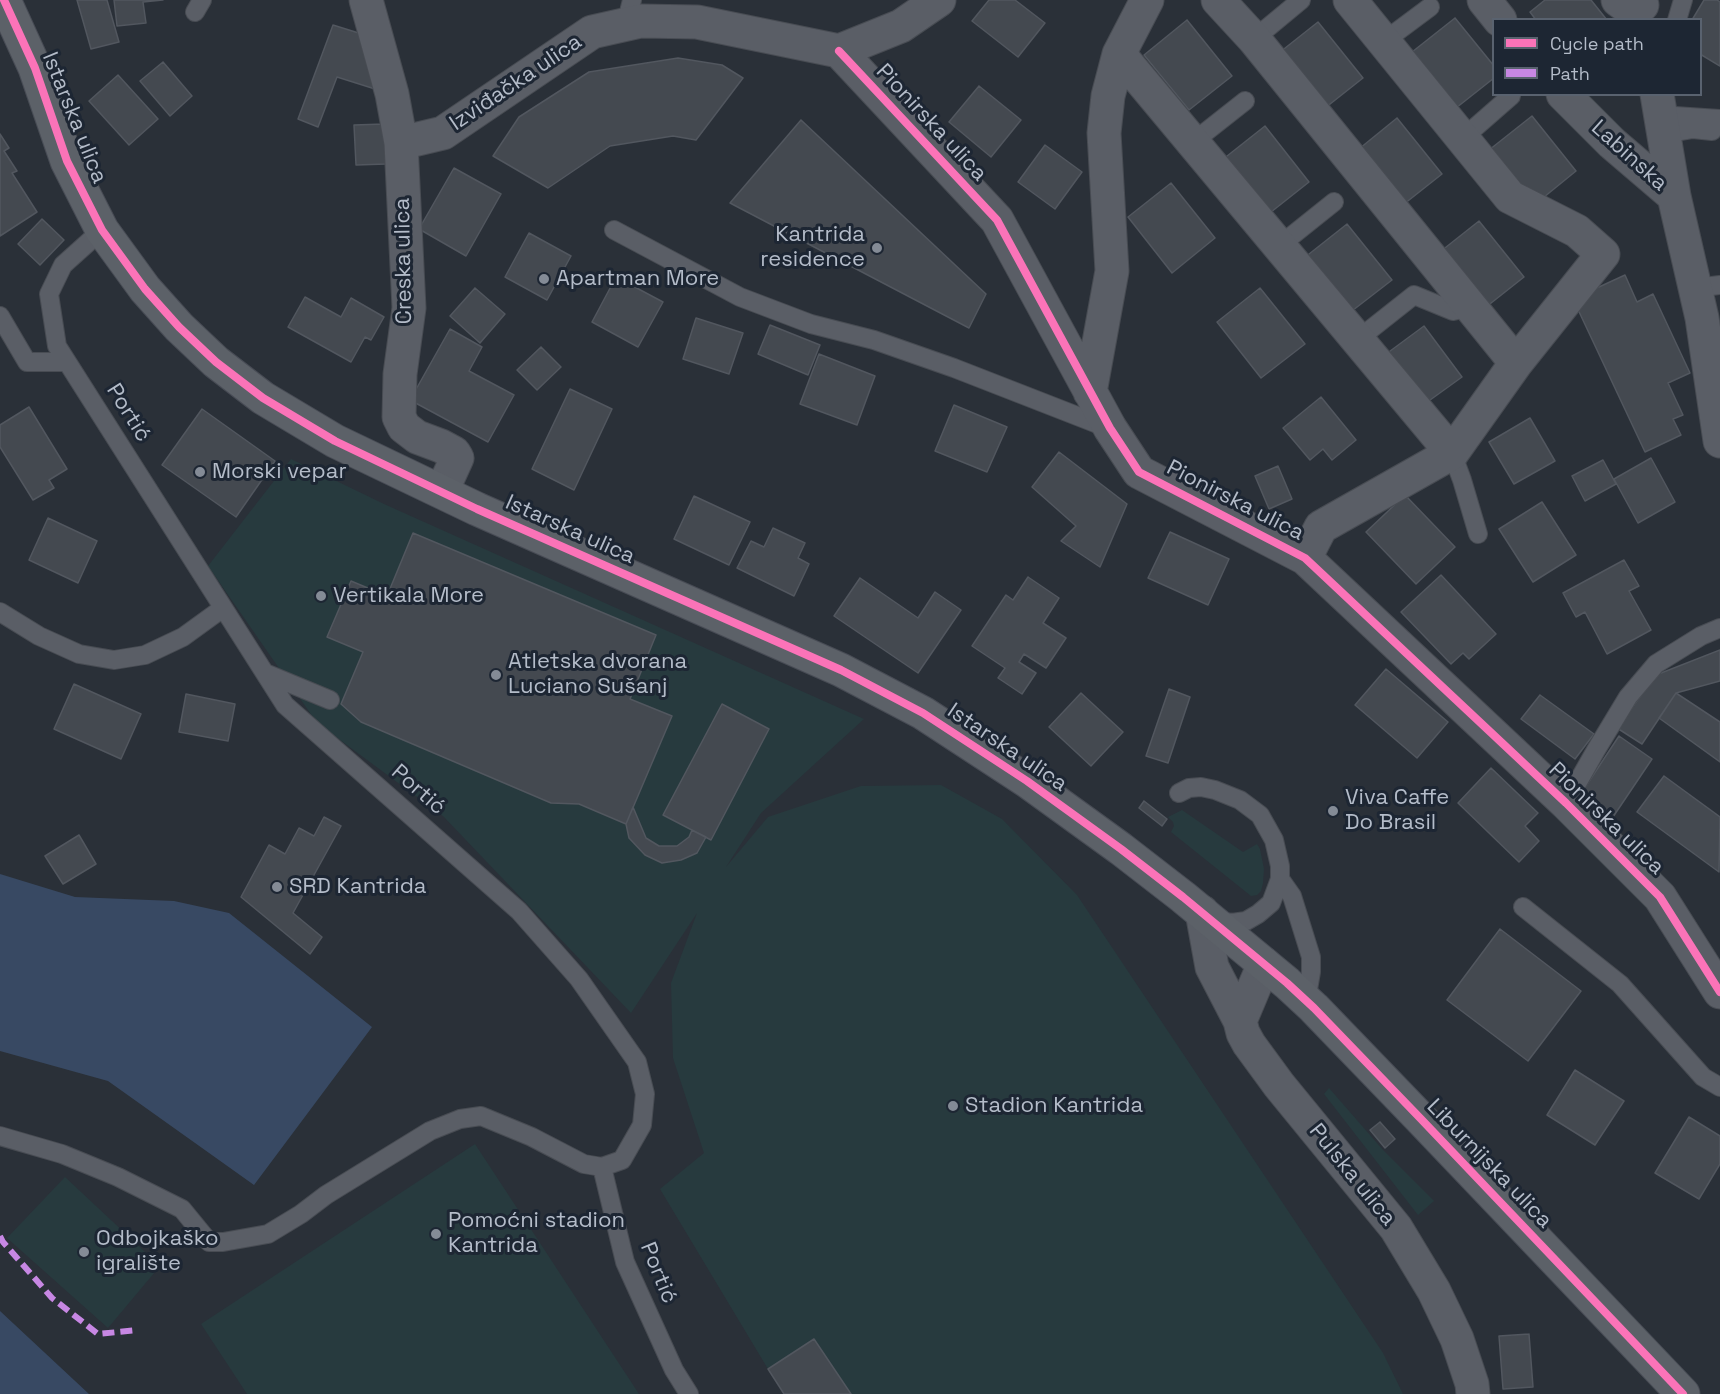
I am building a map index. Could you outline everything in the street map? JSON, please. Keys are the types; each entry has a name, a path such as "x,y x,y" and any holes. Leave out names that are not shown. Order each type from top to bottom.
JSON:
{"main road":[{"name":"Istarska ulica","path":"4,0 35,68 67,161 102,230 145,289 216,362 291,416 335,441 488,513 841,670 892,696 970,742 1027,781 1121,849 1264,964"},
{"name":"Liburnijska ulica","path":"1264,964 1306,1001 1438,1136 1683,1394"}],"street":[{"name":"Creska ulica","path":"366,0 392,94 401,143 408,308 400,374 399,417 404,427 417,437 441,446 454,453 457,458 442,491"},
{"path":"1090,392 1112,271 1104,133 1108,96 1119,54 1147,0"},
{"path":"1218,0 1254,39 1516,363"},
{"name":"Pionirska ulica","path":"1305,558 1321,527 1452,453 1516,363 1603,254 1577,231 1510,197 1350,0"},
{"path":"1484,0 1498,18"},
{"path":"839,51 901,26 928,3"},
{"name":"Izviđačka ulica","path":"401,143 443,133 592,32 629,12 641,21 698,22 839,51"},
{"name":"Pionirska ulica","path":"839,51 997,220 1110,428 1139,472 1305,558 1566,803 1660,897 1720,992"},
{"path":"1119,54 1452,453"},
{"name":"Labinska","path":"1565,96 1612,143 1674,196"},
{"name":"Labinska","path":"1660,115 1674,196"},
{"path":"1674,196 1707,286 1702,318 1720,441"},
{"name":"Pulska ulica","path":"1207,916 1212,967 1240,1021 1249,1044 1401,1237 1434,1291 1457,1339 1472,1384 1473,1394"},
{"path":"1240,1021 1264,964"}],"lane":[{"path":"1254,39 1301,0"},
{"path":"1678,18 1683,0"},
{"path":"1383,42 1430,7"},
{"path":"1463,138 1512,96"},
{"path":"1192,142 1245,101"},
{"path":"1660,115 1720,119"},
{"path":"1660,115 1693,129 1720,132"},
{"path":"1279,246 1334,202"},
{"name":"Portić","path":"102,230 63,266 49,294 57,345 285,705 519,910 579,979 638,1062 645,1094 642,1125 622,1160 602,1167 626,1262 674,1370 689,1394"},
{"path":"614,230 740,297 811,324 874,340 944,364 1110,428"},
{"path":"1359,342 1371,329 1414,295 1453,311 1471,307"},
{"path":"0,316 27,362 67,362"},
{"path":"1452,453 1478,534"},
{"path":"0,612 39,636 79,654 114,660 145,655 183,637 223,608"},
{"path":"1566,803 1629,697 1656,664 1701,636 1720,628"},
{"path":"265,673 330,700"},
{"path":"1179,793 1194,787 1215,790 1240,800 1265,822 1274,840 1280,879 1272,901 1258,915 1239,923 1225,923 1207,916"},
{"path":"1280,879 1292,896 1311,957 1306,1001"},
{"path":"1523,907 1620,984 1703,1077 1720,1087"},
{"path":"0,1136 62,1154 118,1177 182,1209 209,1242 223,1242 268,1234 301,1214 326,1195 421,1137 460,1119 481,1116 532,1137 584,1164 602,1167"}],"green space":[{"name":"Stadion Kantrida","path":"291,459 384,504 864,719 761,813 726,867 768,817 861,786 941,785 1002,819 1077,895 1383,1353 1403,1394 784,1394 660,1189 704,1153 673,1058 671,983 697,913 631,1013 443,816 317,723 208,566"},
{"path":"1182,810 1243,852 1257,844 1264,869 1261,891 1257,895 1251,896 1171,832 1174,826 1168,817"},
{"path":"1329,1088 1383,1150 1434,1201 1418,1215 1324,1094"},
{"name":"Pomoćni stadion Kantrida","path":"475,1144 639,1394 247,1394 201,1324"},
{"name":"Odbojkaško igralište","path":"65,1177 160,1266 108,1328 7,1238"}],"water":[{"path":"0,874 75,897 174,901 229,913 372,1027 254,1185 108,1081 0,1051"},
{"path":"0,1311 89,1394 0,1394"}],"building":[{"path":"77,0 107,0 119,42 91,49"},
{"path":"114,0 163,0 143,2 146,23 117,26"},
{"path":"989,0 1015,0 1045,23 1018,57 972,21"},
{"path":"1545,0 1591,0 1605,18 1534,18 1530,12"},
{"path":"1704,0 1720,2 1720,66 1702,55 1702,18 1693,18"},
{"path":"1455,18 1492,64 1492,80 1456,108 1412,52"},
{"path":"1187,20 1232,76 1189,110 1144,55"},
{"path":"1318,22 1363,78 1320,112 1275,56"},
{"path":"333,25 365,35 375,89 337,77 318,127 298,119"},
{"path":"678,58 722,65 743,78 696,140 673,136 610,146 548,188 493,156 519,117 589,72"},
{"path":"163,62 192,96 170,116 140,81"},
{"path":"118,75 158,119 129,145 89,101"},
{"path":"979,86 1021,120 991,157 949,122"},
{"path":"1532,116 1576,171 1533,206 1489,150"},
{"path":"1397,118 1442,174 1399,208 1354,153"},
{"name":"Kantrida residence","path":"801,120 986,294 969,328 730,203"},
{"path":"384,124 386,164 356,165 354,125"},
{"path":"1265,126 1309,182 1266,216 1222,160"},
{"path":"0,134 9,148 4,151 17,171 12,173 37,212 0,236"},
{"path":"1045,145 1082,172 1055,209 1018,182"},
{"path":"454,168 501,194 466,256 419,229"},
{"path":"1171,183 1215,238 1172,273 1128,217"},
{"path":"42,219 64,240 40,265 18,244"},
{"path":"1479,221 1524,277 1481,311 1436,255"},
{"path":"1347,224 1392,280 1348,314 1304,258"},
{"path":"529,233 571,256 547,300 505,277"},
{"path":"1625,275 1637,302 1653,294 1690,373 1668,383 1683,415 1673,419 1681,435 1645,452 1573,299"},
{"path":"616,277 663,302 638,347 592,322"},
{"path":"475,288 505,314 480,343 450,316"},
{"path":"1260,288 1305,344 1261,378 1217,322"},
{"path":"305,297 341,317 351,298 384,317 371,340 365,337 351,362 288,327"},
{"path":"696,318 743,333 729,374 683,359"},
{"path":"770,325 820,345 808,375 758,354"},
{"path":"1424,326 1462,377 1419,408 1382,357"},
{"path":"450,329 482,347 469,371 514,395 488,442 410,400"},
{"path":"541,347 561,367 537,390 517,370"},
{"path":"819,354 875,376 857,425 800,404"},
{"path":"570,389 612,409 574,490 532,469"},
{"path":"1321,397 1356,440 1332,460 1323,449 1310,460 1283,428"},
{"path":"954,405 1007,427 987,472 935,451"},
{"path":"29,407 67,469 49,480 54,488 33,500 0,447 0,425"},
{"path":"202,409 275,461 236,517 162,465"},
{"path":"1530,418 1555,461 1514,484 1489,442"},
{"path":"1059,452 1127,504 1100,567 1061,541 1076,526 1032,487"},
{"path":"1651,458 1675,502 1638,523 1614,479"},
{"path":"1603,460 1616,484 1585,501 1572,476"},
{"path":"1278,466 1292,499 1269,509 1255,476"},
{"path":"1405,495 1455,547 1416,584 1366,532"},
{"path":"694,496 750,522 729,565 674,539"},
{"path":"1542,502 1576,555 1533,582 1499,529"},
{"path":"48,518 97,541 78,583 29,560"},
{"path":"773,528 805,543 798,558 809,564 794,596 737,568 751,541 764,547"},
{"path":"1170,532 1229,559 1208,605 1148,578"},
{"name":"Atletska dvorana Luciano Sušanj","path":"413,533 656,635 630,699 672,716 626,824 579,804 551,803 361,722 341,704 363,652 327,637 351,581 387,596"},
{"path":"1624,560 1639,586 1629,591 1651,630 1607,654 1585,612 1576,617 1563,593"},
{"path":"1441,575 1496,634 1469,659 1463,653 1451,664 1401,612"},
{"path":"1028,577 1059,598 1043,623 1066,638 1046,668 1024,654 1019,662 1036,673 1022,694 998,678 1005,668 972,646 1006,595 1013,600"},
{"path":"860,578 918,618 935,592 961,610 918,673 834,616"},
{"path":"1720,650 1720,681 1676,693 1642,744 1617,728 1656,675"},
{"path":"1386,669 1448,722 1417,758 1355,705"},
{"path":"74,684 141,714 121,759 54,729"},
{"path":"1169,689 1190,697 1168,763 1146,756"},
{"path":"1081,693 1123,732 1091,766 1049,727"},
{"path":"1676,693 1720,722 1720,762 1659,718"},
{"path":"186,694 235,704 228,741 179,732"},
{"path":"1540,695 1594,734 1575,759 1521,719"},
{"path":"722,704 769,729 711,840 663,815"},
{"path":"1619,736 1652,759 1613,817 1580,795"},
{"path":"1491,768 1538,813 1525,826 1539,841 1519,862 1458,803"},
{"path":"1664,776 1720,817 1719,872 1637,812"},
{"path":"1144,801 1167,819 1162,826 1139,808"},
{"path":"633,807 646,838 659,846 677,846 689,837 692,830 706,837 697,853 681,860 662,863 645,855 629,838 626,824"},
{"path":"324,817 341,826 293,913 322,937 310,954 241,897 269,845 285,854 299,828 314,836"},
{"path":"79,835 96,864 63,884 45,856"},
{"path":"1500,929 1581,991 1528,1061 1447,1000"},
{"path":"1575,1070 1624,1101 1595,1145 1547,1115"},
{"path":"1689,1117 1720,1136 1720,1164 1699,1199 1655,1173"},
{"path":"1380,1122 1395,1139 1385,1148 1370,1130"},
{"path":"1529,1334 1533,1387 1503,1389 1499,1336"},
{"path":"814,1339 851,1394 784,1394 768,1369"}],"marked path":[{"path":"0,1236 52,1298 98,1334 138,1330"}],"cycle path":[{"path":"4,0 35,68 67,161 102,230 145,289 179,327 216,362 263,398 335,441 477,509 841,670 923,713 1027,781 1183,897 1314,1008 1683,1394"},
{"path":"839,51 997,220 1110,428 1139,472 1305,558 1566,803 1660,897 1720,992"}],"place":[{"name":"Kantrida residence","path":"877,248"},
{"name":"Apartman More","path":"544,279"},
{"name":"Morski vepar","path":"200,472"},
{"name":"Vertikala More","path":"321,596"},
{"name":"Atletska dvorana Luciano Sušanj","path":"496,675"},
{"name":"Viva Caffe Do Brasil","path":"1333,811"},
{"name":"SRD Kantrida","path":"277,887"},
{"name":"Stadion Kantrida","path":"953,1106"},
{"name":"Pomoćni stadion Kantrida","path":"436,1234"},
{"name":"Odbojkaško igralište","path":"84,1252"}]}
